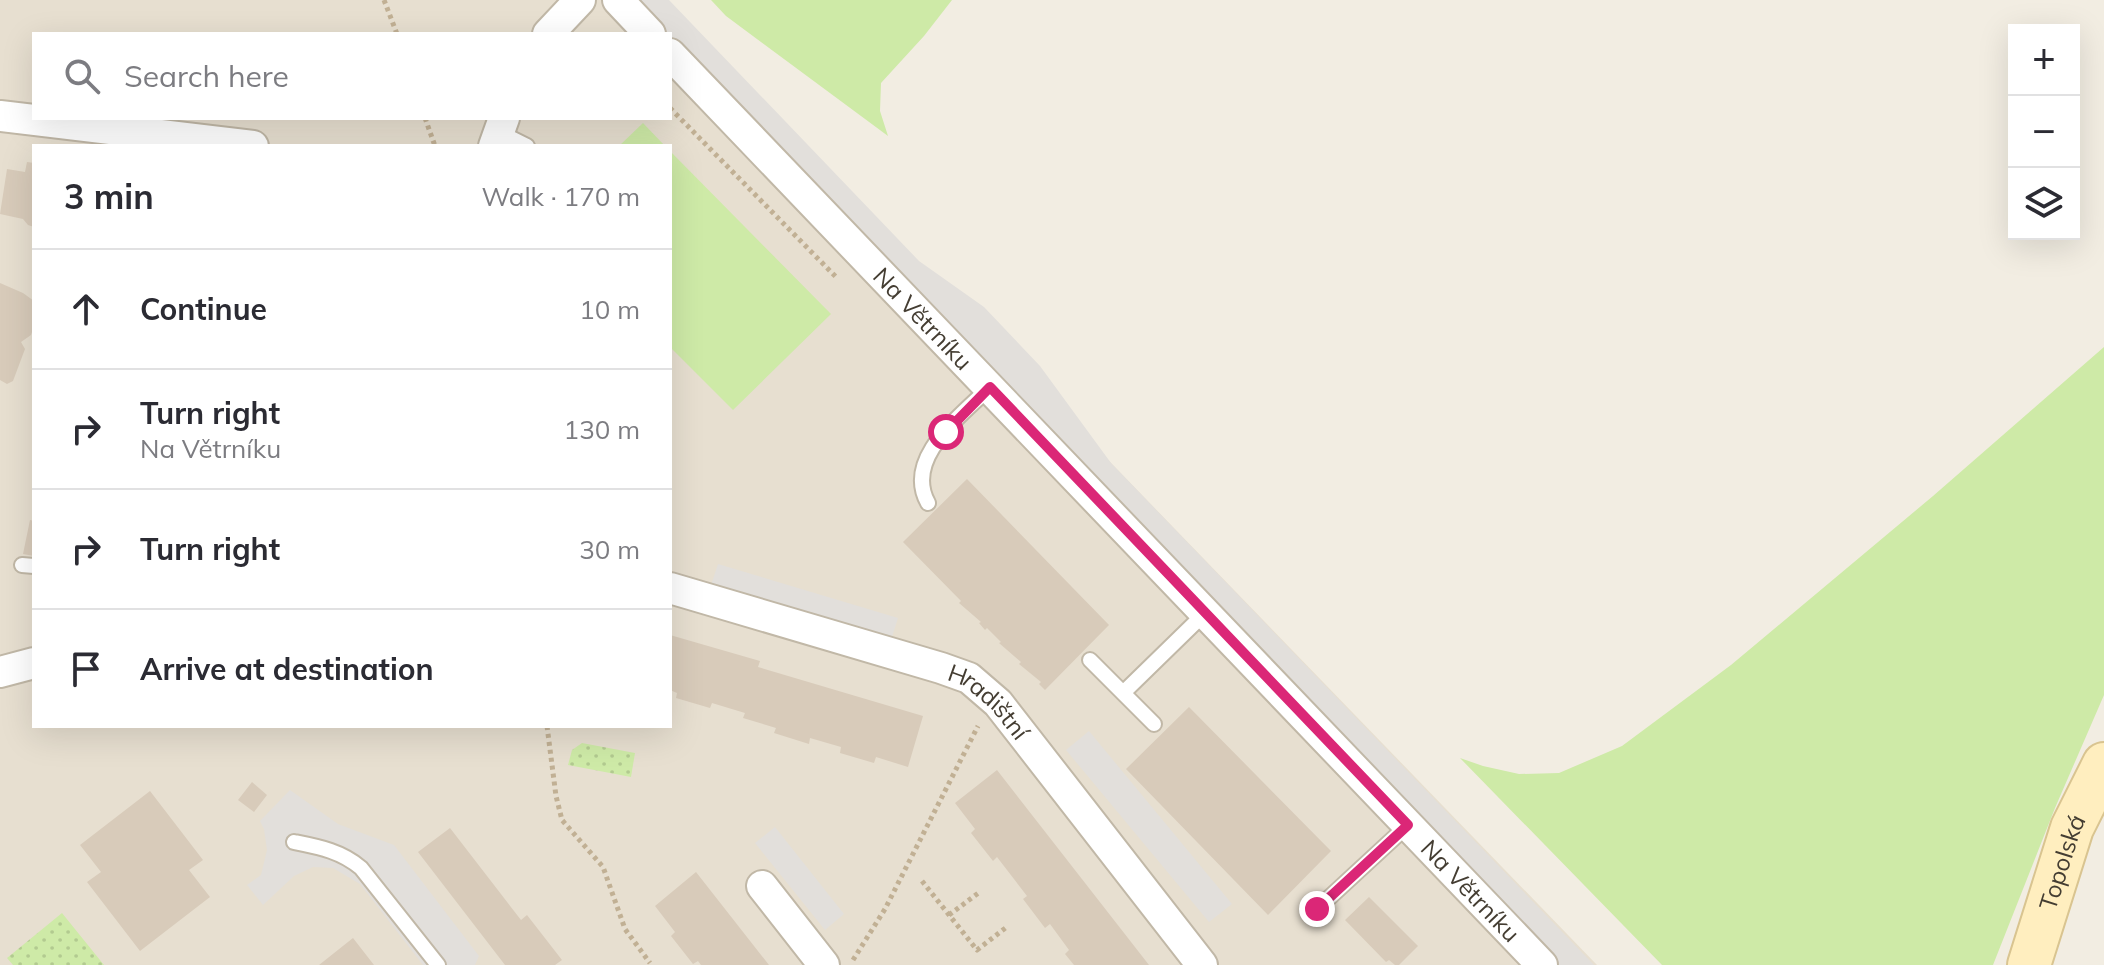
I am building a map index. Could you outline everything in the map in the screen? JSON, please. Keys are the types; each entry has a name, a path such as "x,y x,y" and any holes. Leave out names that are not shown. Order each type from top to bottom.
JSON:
{"main road":[{"name":"Topolská","path":"2029,965 2072,828 2104,764"}],"street":[{"path":"550,32 580,0"},
{"path":"618,0 648,32"},
{"name":"Na Větrníku","path":"672,56 1542,965"},
{"path":"0,116 32,120"},
{"path":"34,120 236,144"},
{"name":"Hradištní","path":"672,589 969,678 986,691 1202,965"},
{"path":"0,672 32,664"},
{"path":"762,886 824,965"}],"lane":[{"path":"499,132 523,144"},
{"path":"928,503 920,484 924,464 946,432 990,387"},
{"path":"1123,693 1204,614"},
{"path":"1090,660 1154,724"},
{"path":"1317,909 1408,825"},
{"path":"294,842 327,848 361,868 438,965"}],"path":[{"path":"384,0 396,32"},
{"path":"672,110 845,286"},
{"path":"426,120 434,144"},
{"path":"862,945 885,909 984,716 986,691"},
{"path":"547,728 562,820 603,867 625,929 650,964"},
{"path":"922,881 977,950 1008,926"},
{"path":"949,915 981,891"}],"shaded area":[{"path":"0,0 658,0 900,245 1597,965 0,965"},
{"path":"618,0 669,0 919,261 984,307 1040,366 1111,463 1594,965 1542,965 672,56 672,32 648,32"},
{"path":"718,564 898,618 891,640 711,585"},
{"path":"1089,731 1232,904 1209,922 1066,750"},
{"path":"290,790 338,824 394,845 479,956 475,965 423,965 360,884 333,868 313,867 294,876 263,905 247,885 261,875 267,850 260,821"},
{"path":"775,827 844,914 825,930 755,843"}],"green space":[{"path":"711,0 952,0 881,83 880,111 888,136 726,16"},
{"path":"643,123 663,144 621,144"},
{"path":"672,153 831,314 733,410 672,349"},
{"path":"2104,347 2104,695 1993,965 1662,965 1460,758 1519,774 1559,773 1622,746 1731,665 1933,496"},
{"path":"582,743 635,753 631,777 568,765 572,750"},
{"path":"62,913 104,965 13,965 7,958"}],"building":[{"path":"27,162 32,163 32,226 23,219 0,214 7,169 25,172"},
{"path":"0,283 32,300 32,332 21,342 25,349 13,381 7,384 0,380"},
{"path":"967,479 1109,625 1045,690 1039,684 1041,682 1019,664 1021,662 987,628 985,630 981,622 959,603 961,601 903,542"},
{"path":"30,520 32,556 23,554"},
{"path":"672,636 760,661 758,667 923,716 908,767 876,757 874,763 840,753 841,747 810,738 809,744 774,733 776,728 743,718 745,713 712,703 710,708 676,698 677,693 672,691"},
{"path":"1189,707 1331,851 1268,915 1126,769"},
{"path":"997,770 1149,965 1074,965 1065,954 1069,950 1050,924 1045,928 1023,899 1027,896 997,857 993,861 971,833 975,829 955,803"},
{"path":"252,782 267,795 254,812 238,800"},
{"path":"150,791 203,860 189,870 210,897 140,951 87,882 101,872 80,845"},
{"path":"450,828 521,920 527,915 562,960 555,965 505,965 418,852"},
{"path":"696,872 769,965 701,965 698,961 693,964 671,936 675,932 655,906"},
{"path":"1369,897 1418,946 1399,965 1389,960 1386,962 1345,920"},
{"path":"353,938 374,965 319,965"}],"route":[{"path":"946,432 990,387 1408,825 1317,909"}]}
